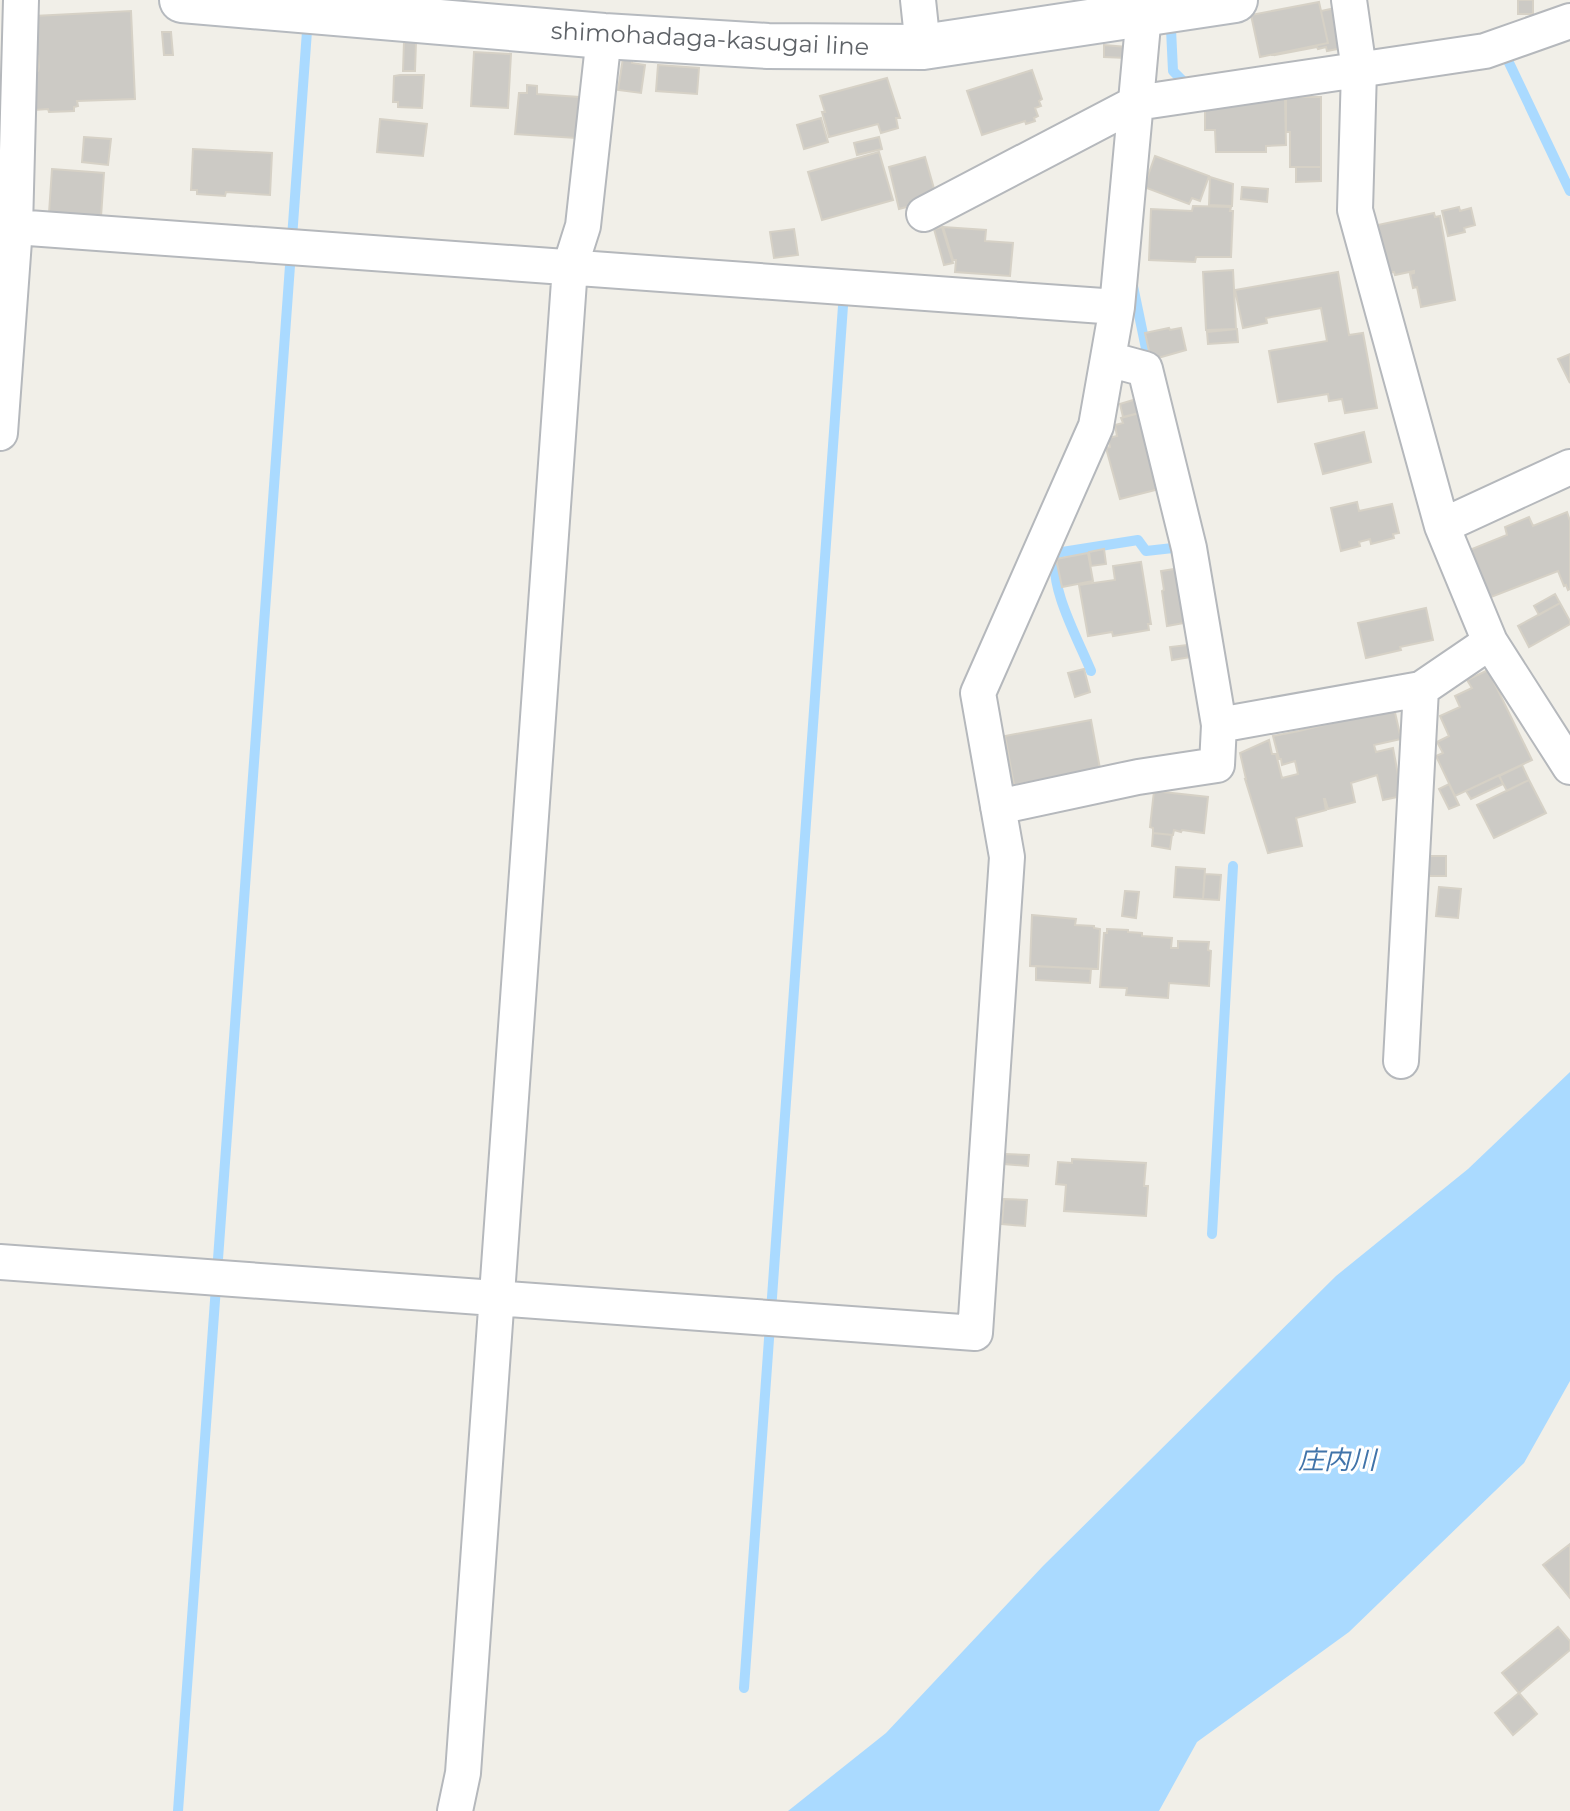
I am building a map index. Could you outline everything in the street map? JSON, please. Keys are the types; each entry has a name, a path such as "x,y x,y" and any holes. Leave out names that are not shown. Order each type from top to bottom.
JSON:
{"main road":[{"name":"shimohadaga-kasugai line","path":"182,0 604,36 768,46 923,47 1235,0"}],"street":[{"path":"0,433 7,226 21,0"},
{"path":"918,0 923,47"},
{"path":"1349,0 1359,70 1355,210 1442,526 1490,642 1570,767"},
{"path":"0,1262 975,1333 1007,857 978,693 1096,426 1117,307 1144,14"},
{"path":"924,214 1136,103 1485,51 1570,21"},
{"path":"455,1811 463,1773 570,267 583,226 604,36"},
{"path":"7,226 1117,307"},
{"path":"998,807 1138,777 1217,765 1219,725 1189,548 1145,369 1108,359"},
{"path":"1442,526 1570,467"},
{"path":"1219,725 1421,689 1490,642"},
{"path":"1401,1061 1421,689"}],"water":[{"name":"庄内川","path":"1570,1072 1570,1381 1524,1463 1349,1632 1197,1742 1159,1811 788,1811 886,1733 1043,1566 1336,1276 1468,1169"}],"building":[{"path":"1518,0 1533,0 1533,14 1518,14"},
{"path":"1319,2 1328,43 1260,57 1251,15"},
{"path":"1340,7 1348,47 1327,51 1326,47 1317,47 1275,55 1328,43 1321,11"},
{"path":"131,11 135,99 77,101 74,111 35,110 33,71 38,71 39,67 34,16"},
{"path":"162,32 171,32 173,55 164,55"},
{"path":"404,42 416,42 415,71 403,71"},
{"path":"1104,45 1127,47 1127,58 1104,57"},
{"path":"474,52 511,54 508,108 471,106"},
{"path":"623,58 645,65 641,93 618,90"},
{"path":"658,65 699,68 697,94 656,91"},
{"path":"1032,70 1042,99 1039,101 1041,106 1035,108 1038,116 1034,118 1035,121 1026,124 1025,121 982,135 967,91"},
{"path":"424,75 422,108 398,107 398,102 393,102 394,76"},
{"path":"887,78 900,118 896,118 898,128 881,133 878,124 829,137 820,96"},
{"path":"527,85 537,86 537,94 579,97 576,138 515,134 519,93 527,93"},
{"path":"1321,97 1321,167 1290,167 1286,99"},
{"path":"1285,98 1286,145 1266,146 1266,152 1216,152 1215,130 1205,130 1205,103"},
{"path":"821,118 828,142 804,149 797,125"},
{"path":"380,119 427,124 423,156 377,152"},
{"path":"84,137 111,139 108,165 82,162"},
{"path":"879,137 882,149 857,155 854,143"},
{"path":"193,149 272,153 270,195 197,194 197,190 191,190"},
{"path":"879,152 893,200 822,220 808,172"},
{"path":"1155,156 1209,176 1200,201 1192,198 1189,204 1144,187"},
{"path":"925,157 937,199 899,209 889,167"},
{"path":"1296,167 1321,167 1321,181 1296,182"},
{"path":"52,169 104,173 101,217 49,213"},
{"path":"1210,177 1233,184 1232,206 1209,205"},
{"path":"1242,187 1268,189 1267,202 1241,199"},
{"path":"1193,206 1231,207 1231,257 1196,257 1195,262 1149,260 1151,209 1192,211"},
{"path":"1459,207 1460,211 1471,208 1475,225 1464,228 1465,232 1448,236 1442,211"},
{"path":"1434,213 1435,217 1440,216 1455,300 1421,307 1417,287 1413,288 1410,274 1414,271 1395,275 1394,272 1388,273 1378,225"},
{"path":"942,227 953,263 944,265 934,229"},
{"path":"943,227 986,230 985,241 1013,243 1010,276 955,272 956,260 953,260"},
{"path":"794,229 798,255 774,258 770,232"},
{"path":"1233,270 1236,329 1206,330 1203,272"},
{"path":"1338,272 1349,335 1363,333 1377,408 1345,413 1342,399 1329,401 1328,394 1278,402 1269,351 1327,341 1321,308 1266,318 1267,323 1243,328 1235,290"},
{"path":"1181,328 1186,350 1151,360 1145,333"},
{"path":"1237,329 1238,342 1208,344 1207,332"},
{"path":"1570,354 1570,383 1558,359"},
{"path":"1143,397 1147,411 1123,417 1120,404"},
{"path":"1147,411 1167,487 1120,499 1106,448 1110,447 1108,438 1117,436 1115,425 1123,423 1121,418"},
{"path":"1364,432 1371,462 1323,474 1315,444"},
{"path":"1357,502 1359,511 1392,504 1399,533 1393,534 1394,538 1371,544 1370,539 1359,542 1360,546 1341,551 1331,508"},
{"path":"1567,512 1570,521 1570,589 1564,586 1558,571 1486,599 1467,551 1507,535 1505,527 1529,517 1533,526"},
{"path":"1104,549 1106,564 1091,566 1089,552"},
{"path":"1088,553 1093,581 1062,587 1056,559"},
{"path":"1141,562 1151,624 1148,624 1149,630 1113,636 1112,632 1088,636 1079,585 1115,580 1113,566"},
{"path":"1187,567 1195,621 1167,626 1161,571"},
{"path":"1555,594 1560,603 1539,615 1534,606"},
{"path":"1560,603 1570,624 1529,647 1518,626"},
{"path":"1426,608 1433,640 1366,658 1358,623"},
{"path":"1195,644 1197,656 1172,660 1170,647"},
{"path":"1084,669 1090,692 1075,697 1068,673"},
{"path":"1488,670 1532,760 1455,796 1436,756 1443,753 1437,742 1449,736 1440,716 1460,707 1455,696 1472,688 1467,680"},
{"path":"1394,708 1401,739 1374,745 1376,752 1393,748 1402,796 1383,800 1377,775 1351,783 1355,802 1328,809 1324,799 1326,810 1296,818 1302,846 1268,853 1240,753 1269,740 1282,778 1298,774 1295,761 1282,765 1273,736"},
{"path":"1091,720 1101,774 1054,783 1052,778 1014,785 1005,736"},
{"path":"1522,765 1529,780 1507,791 1499,776"},
{"path":"1499,775 1503,784 1471,799 1466,791"},
{"path":"1529,780 1546,813 1494,838 1477,805"},
{"path":"1449,784 1459,805 1449,809 1439,789"},
{"path":"1154,791 1208,797 1204,833 1174,830 1173,835 1153,833 1150,827"},
{"path":"1153,833 1172,835 1170,849 1152,846"},
{"path":"1428,856 1446,856 1446,876 1428,876"},
{"path":"1176,867 1205,869 1203,899 1174,897"},
{"path":"1205,874 1221,875 1219,900 1203,899"},
{"path":"1439,887 1461,889 1458,918 1436,916"},
{"path":"1125,891 1139,892 1136,918 1122,916"},
{"path":"1032,915 1076,919 1075,925 1100,929 1098,969 1030,966"},
{"path":"1107,929 1172,938 1171,948 1178,948 1178,941 1209,942 1209,986 1169,983 1168,998 1126,995 1127,988 1100,987 1104,933"},
{"path":"1036,966 1091,969 1090,983 1036,980"},
{"path":"1005,1154 1029,1155 1028,1166 1004,1164"},
{"path":"1072,1159 1146,1163 1146,1216 1064,1211 1066,1185 1056,1184 1058,1162 1072,1163"},
{"path":"1004,1199 1027,1200 1025,1226 1002,1224"},
{"path":"1570,1544 1570,1598 1543,1565"},
{"path":"1558,1627 1570,1641 1570,1650 1519,1693 1502,1673"},
{"path":"1519,1693 1537,1714 1513,1735 1495,1713"}],"waterway":[{"path":"1171,29 1173,71 1186,84 1192,83"},
{"path":"178,1811 307,31"},
{"path":"1502,48 1570,191"},
{"path":"1133,286 1149,363"},
{"path":"744,1688 843,306"},
{"path":"1091,671 1060,596 1056,581 1056,553 1138,540 1146,551 1182,547"},
{"path":"1212,1234 1233,866"}]}
